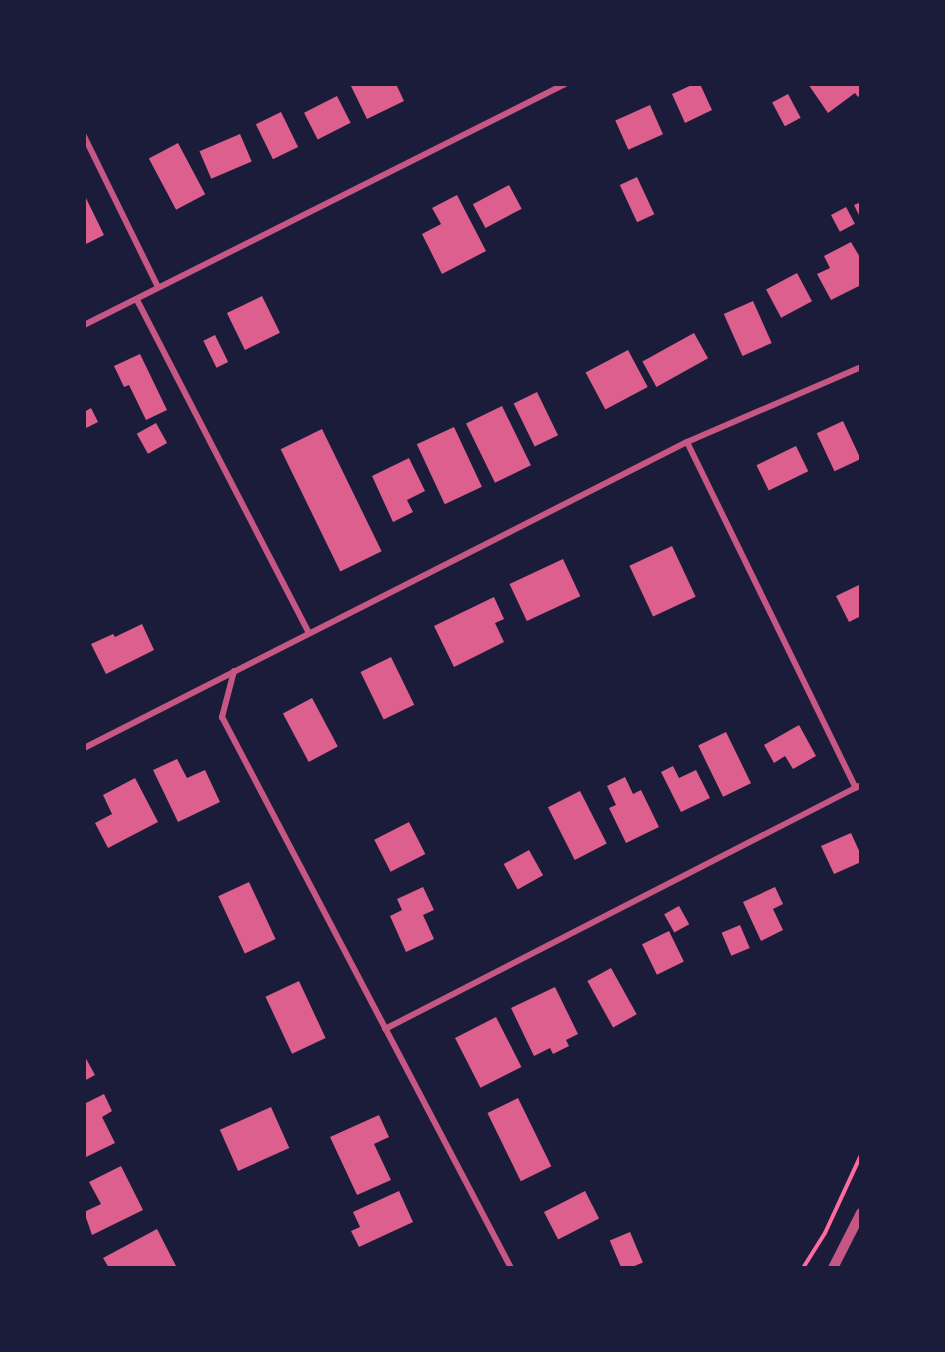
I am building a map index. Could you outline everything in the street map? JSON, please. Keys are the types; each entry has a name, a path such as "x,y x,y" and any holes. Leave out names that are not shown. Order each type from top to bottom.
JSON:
{"street":[{"path":"84,324 137,300 158,286 565,84"},
{"path":"84,136 158,286"},
{"path":"137,300 309,633"},
{"path":"84,748 687,442 861,367"},
{"path":"385,1029 858,786 687,442"},
{"path":"234,670 222,717 511,1268"},
{"path":"833,1268 861,1213"}],"path":[{"path":"804,1268 825,1233 861,1155"}],"building":[{"path":"350,84 396,84 404,101 367,119"},
{"path":"694,84 700,84 712,110 685,123 672,94"},
{"path":"808,84 861,84 861,94 858,97 855,93 828,113"},
{"path":"788,94 801,118 785,126 772,102"},
{"path":"337,96 351,123 318,140 304,113"},
{"path":"650,105 663,134 628,150 615,120"},
{"path":"281,112 298,147 273,159 256,124"},
{"path":"240,134 252,162 211,179 199,151"},
{"path":"178,143 205,194 176,210 149,158"},
{"path":"637,177 654,214 637,222 620,185"},
{"path":"509,185 522,209 485,228 473,204"},
{"path":"84,194 104,235 84,245"},
{"path":"457,195 486,251 442,274 422,234 441,224 432,208"},
{"path":"861,202 861,219 854,205"},
{"path":"846,207 855,224 840,232 831,215"},
{"path":"851,242 861,259 861,285 831,300 817,274 830,268 824,256"},
{"path":"797,273 812,301 781,318 766,289"},
{"path":"262,296 280,333 245,350 227,313"},
{"path":"753,301 772,343 742,356 724,314"},
{"path":"694,333 708,358 656,387 642,362"},
{"path":"215,335 228,362 216,368 203,341"},
{"path":"628,350 648,387 605,410 586,373"},
{"path":"140,354 167,410 146,420 129,385 124,387 114,366"},
{"path":"537,392 558,435 535,447 514,403"},
{"path":"502,406 531,465 495,483 466,424"},
{"path":"91,408 98,422 84,429 84,412"},
{"path":"843,421 861,459 834,471 817,433"},
{"path":"156,423 167,443 148,454 137,434"},
{"path":"454,427 482,487 445,504 417,444"},
{"path":"322,429 382,551 340,571 281,449"},
{"path":"796,446 808,471 769,490 756,465"},
{"path":"409,458 425,491 407,500 413,512 393,522 372,476"},
{"path":"672,546 696,597 653,617 629,566"},
{"path":"563,559 580,596 527,621 510,584"},
{"path":"861,584 861,616 849,622 836,596"},
{"path":"494,597 504,619 495,623 504,642 454,667 434,626"},
{"path":"142,624 154,650 106,674 91,644 113,634 115,637"},
{"path":"391,657 414,705 384,720 360,672"},
{"path":"312,698 338,747 309,762 283,713"},
{"path":"799,725 816,756 793,769 785,756 774,763 764,745"},
{"path":"726,732 751,783 723,797 698,746"},
{"path":"177,759 187,778 205,770 220,802 178,822 153,770"},
{"path":"673,766 679,778 696,770 710,798 681,812 661,772"},
{"path":"625,777 633,794 641,790 659,827 626,843 609,808 616,805 607,786"},
{"path":"135,778 158,822 108,848 95,823 112,814 103,795"},
{"path":"580,791 607,844 575,860 548,807"},
{"path":"409,822 425,854 391,872 374,840"},
{"path":"851,833 861,855 861,862 834,874 821,846"},
{"path":"529,850 543,875 518,889 504,864"},
{"path":"249,882 276,939 245,953 218,896"},
{"path":"423,887 434,910 423,915 434,939 406,952 390,916 402,910 397,899"},
{"path":"775,887 783,904 773,909 783,930 761,941 743,902"},
{"path":"679,906 689,924 674,933 664,914"},
{"path":"740,925 750,948 731,956 722,933"},
{"path":"669,931 684,962 657,975 642,944"},
{"path":"611,968 637,1014 613,1027 587,981"},
{"path":"299,981 326,1038 292,1054 265,997"},
{"path":"555,987 578,1034 566,1040 569,1046 553,1054 550,1048 534,1056 511,1008"},
{"path":"496,1017 521,1067 480,1088 455,1038"},
{"path":"84,1055 95,1075 84,1081"},
{"path":"104,1094 112,1111 102,1117 115,1143 84,1158 84,1104"},
{"path":"518,1098 551,1166 521,1181 487,1113"},
{"path":"271,1107 289,1148 238,1171 220,1130"},
{"path":"379,1115 389,1137 374,1144 391,1180 357,1195 330,1137"},
{"path":"121,1166 143,1210 92,1235 84,1212 101,1204 89,1182"},
{"path":"399,1191 413,1222 359,1247 351,1231 360,1227 353,1212"},
{"path":"585,1191 599,1219 558,1240 544,1212"},
{"path":"157,1229 177,1268 109,1268 103,1258"},
{"path":"630,1232 643,1262 630,1268 621,1268 610,1241"}]}
